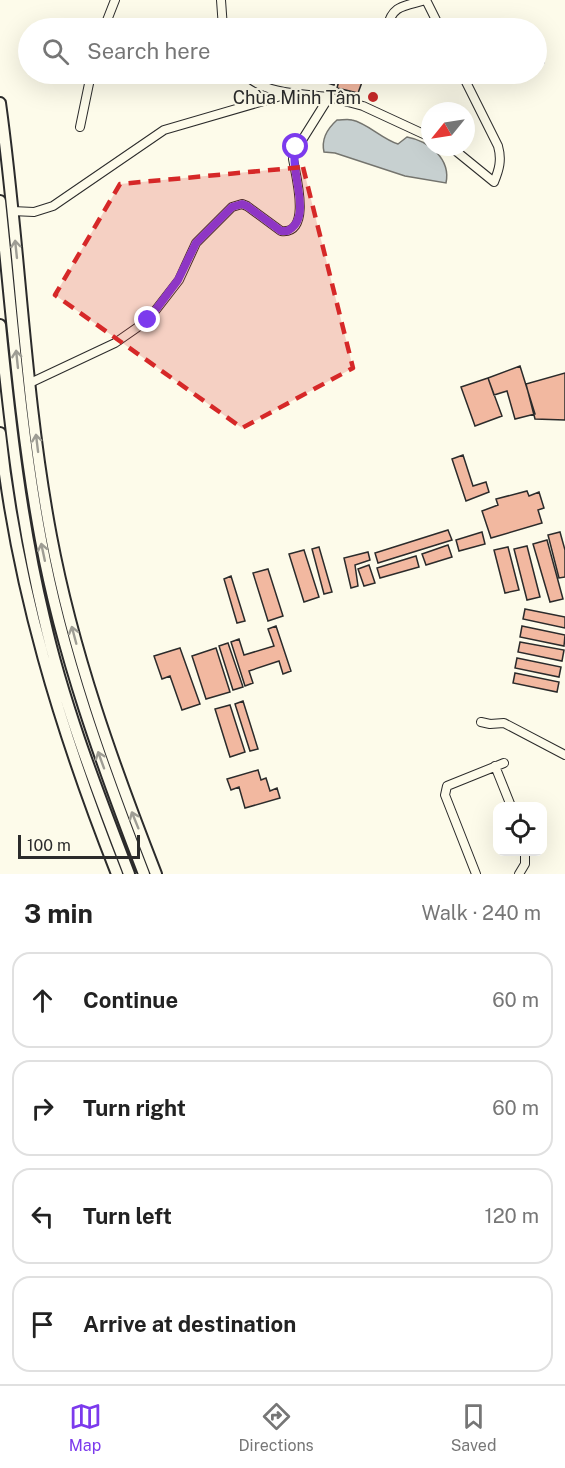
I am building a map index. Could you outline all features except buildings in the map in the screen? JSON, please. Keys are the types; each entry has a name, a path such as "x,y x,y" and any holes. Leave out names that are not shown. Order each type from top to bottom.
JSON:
{"main road":[{"path":"0,103 4,183 12,211 37,447 51,536 66,609 105,740 156,874"},
{"path":"0,201 26,450 41,541 57,614 77,687 95,745 144,874"},
{"path":"0,325 14,455 28,548 44,620 83,751 129,874"},
{"path":"0,433 18,554 34,626 73,757 117,874"}],"street":[{"path":"108,18 115,0"},
{"path":"220,0 222,18"},
{"path":"390,18 391,13 397,9 426,0 435,18"},
{"path":"80,127 90,84"},
{"path":"263,84 291,93 328,97 363,106 421,132"},
{"path":"462,156 494,182 500,162 498,146 467,84"},
{"path":"12,211 34,212 53,206 164,130 291,93"},
{"path":"30,383 115,343 148,320 178,280 196,243 232,207 242,204 281,231 292,229 297,224 301,209 294,153 328,97"},
{"path":"481,722 504,723 565,755"},
{"path":"476,874 445,790 447,786 504,762"},
{"path":"495,766 509,802"},
{"path":"519,874 525,864 525,856"}],"highlighted area":[{"path":"303,167 353,368 242,428 55,295 120,184"}],"shaded area":[{"path":"337,120 350,120 398,144 407,137 421,141 421,156 440,156 442,159 447,174 446,183 405,176 335,153 324,152 326,134"}],"place":[{"name":"Chùa Minh Tâm","path":"373,97"}],"route":[{"path":"148,320 172,290 201,236 232,207 242,204 247,206 281,231 292,229 297,224 301,209 293,159 296,147"}]}
